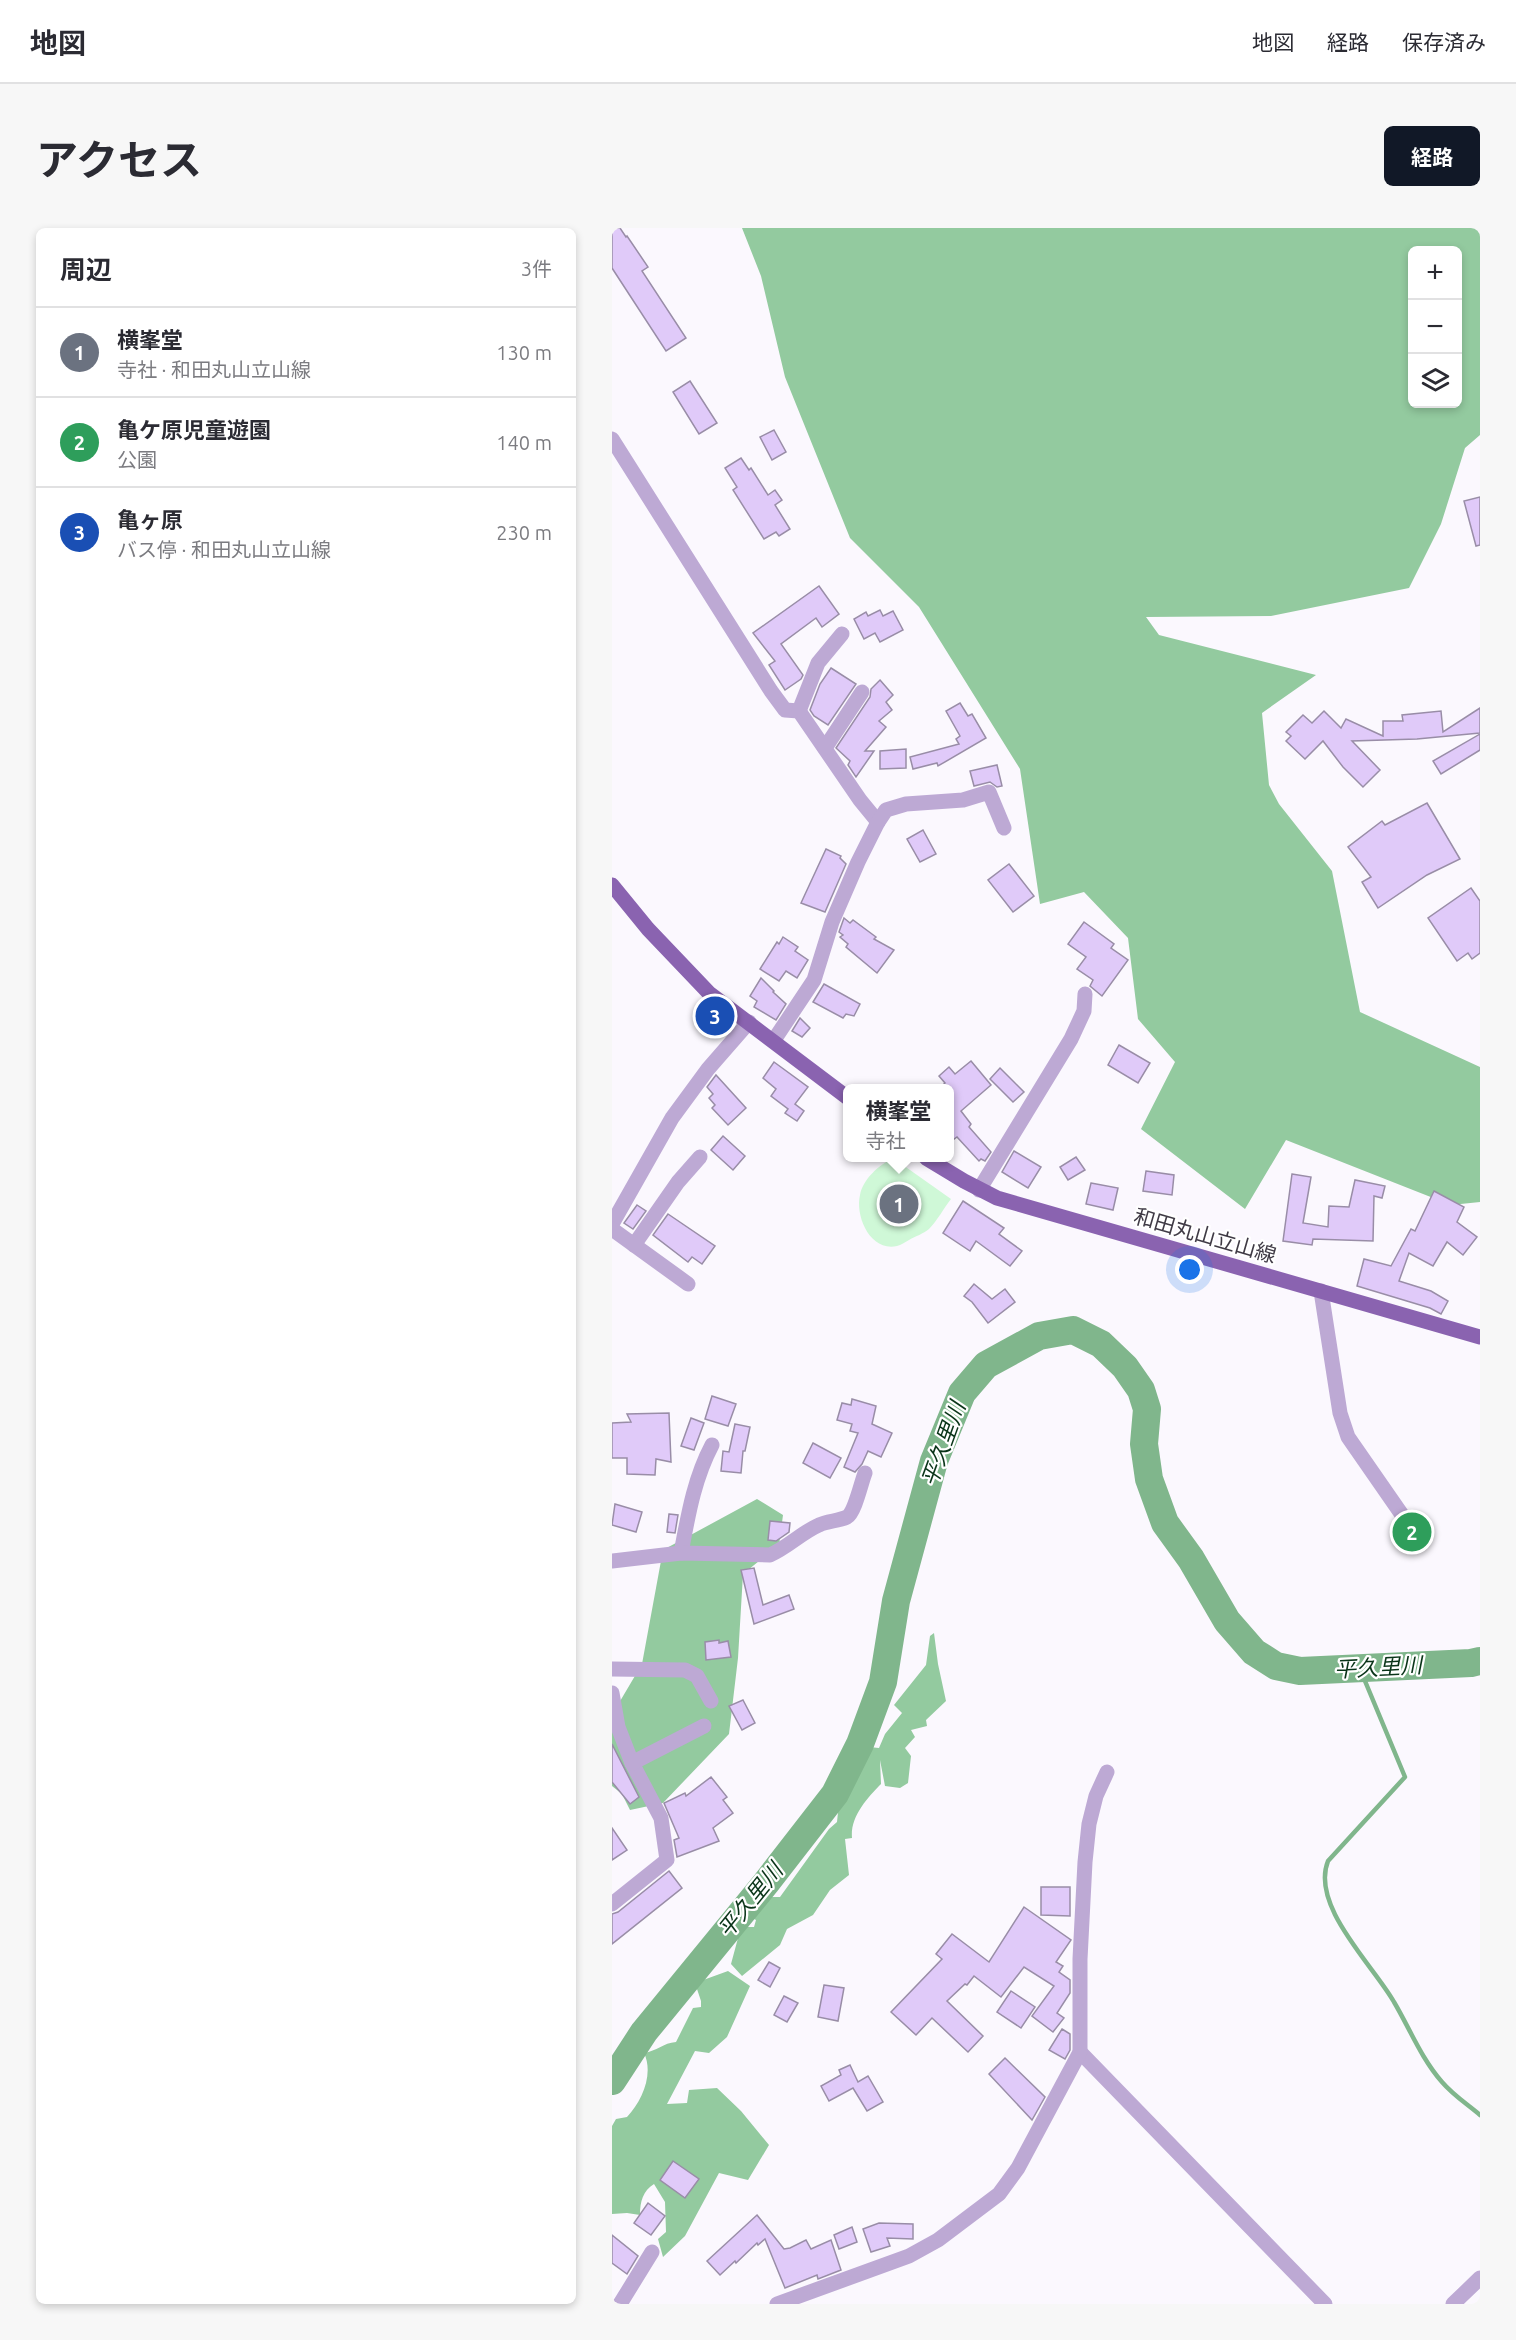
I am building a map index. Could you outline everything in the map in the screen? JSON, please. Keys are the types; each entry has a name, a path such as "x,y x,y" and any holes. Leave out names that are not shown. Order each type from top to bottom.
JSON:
{"main road":[{"path":"612,885 684,969 709,993 843,1094"},
{"name":"和田丸山立山線","path":"933,1162 979,1190 1029,1208 1480,1337"}],"street":[{"path":"612,440 771,691 785,710 798,711 878,822"},
{"path":"798,711 818,663 842,634"},
{"path":"825,748 862,692"},
{"path":"774,1040 814,980 832,922 878,822 886,810 906,804 963,800 989,792 1004,828"},
{"path":"979,1190 1071,1039 1083,1011 1084,994"},
{"path":"612,1224 672,1118 708,1070 749,1022"},
{"path":"634,1245 678,1182 700,1157"},
{"path":"612,1229 688,1284"},
{"path":"1321,1291 1340,1413 1348,1437 1407,1522"},
{"path":"681,1554 690,1506 702,1464 711,1445"},
{"path":"612,1561 681,1554 770,1555 781,1550 796,1536 821,1524 847,1517 852,1511 865,1473"},
{"path":"612,1669 685,1670 697,1676 711,1701"},
{"path":"612,1693 618,1727 632,1763 662,1818 668,1860 612,1904"},
{"path":"632,1763 704,1726"},
{"path":"777,2304 909,2256 948,2234 999,2194 1018,2168 1080,2052 1080,1959 1085,1862 1089,1824 1096,1796 1107,1772"},
{"path":"1080,2052 1325,2304"},
{"path":"620,2304 652,2252"},
{"path":"1453,2304 1480,2278"}],"green space":[{"path":"742,228 1480,228 1480,435 1465,448 1441,524 1409,588 1271,616 1146,617 1159,635 1316,675 1262,713 1269,785 1279,804 1332,871 1360,1012 1480,1067 1480,1202 1451,1205 1286,1140 1245,1209 1141,1129 1175,1062 1138,1019 1128,938 1084,892 1040,904 1020,769 919,607 850,538 785,377 761,276"},
{"path":"899,1162 951,1199 927,1231 898,1246 879,1244 872,1238 866,1231 860,1213 860,1195 864,1183 882,1164"},
{"path":"757,1499 783,1515 779,1545 743,1574 738,1658 729,1734 663,1803 630,1810 622,1794 612,1786 612,1711 642,1664 663,1550"},
{"path":"934,1633 946,1701 926,1720 927,1726 911,1730 915,1737 905,1748 911,1756 908,1783 900,1788 885,1786 880,1760 881,1784 857,1815 852,1838 845,1839 849,1875 830,1890 813,1915 787,1929 780,1945 742,1976 731,1964 741,1927 754,1927 756,1920 752,1918 767,1897 780,1897 829,1829 837,1822 840,1793 857,1760 864,1756 869,1747 879,1748 885,1734 902,1713 894,1705 926,1665 930,1636"},
{"path":"728,1971 750,1986 727,2037 709,2053 695,2051 667,2104 687,2103 689,2090 717,2088 741,2111 769,2145 748,2180 719,2173 685,2236 663,2257 658,2239 666,2232 665,2202 654,2184 643,2197 640,2215 612,2214 612,2126 616,2119 627,2117 642,2095 648,2070 644,2053 676,2042 693,2008 701,2007 695,1983"}],"building":[{"path":"612,228 620,228 648,267 642,271 686,338 666,351 612,268"},
{"path":"690,381 717,423 699,434 673,392"},
{"path":"774,430 786,452 772,460 760,437"},
{"path":"741,458 749,470 751,468 768,495 775,490 782,500 775,505 790,529 779,536 776,532 764,539 733,490 737,487 725,468"},
{"path":"1480,497 1480,545 1476,546 1464,501"},
{"path":"819,586 839,614 822,627 816,618 781,644 803,675 785,690 769,665 775,661 753,633"},
{"path":"880,610 883,616 893,611 903,630 880,642 875,633 864,639 854,619 866,612 868,616"},
{"path":"831,668 856,684 828,725 814,716 810,710 820,684"},
{"path":"880,680 893,695 886,702 892,710 879,721 886,727 865,751 874,751 856,777 848,765 850,761 836,748 870,697 871,689"},
{"path":"960,703 968,716 972,714 986,738 938,766 937,763 913,769 910,757 959,744 956,739 960,736 946,711"},
{"path":"1480,708 1480,733 1417,739 1352,741 1380,770 1363,787 1343,767 1323,741 1305,759 1286,741 1291,736 1286,732 1303,715 1312,723 1324,711 1341,728 1346,719 1383,736 1383,721 1403,721 1402,715 1441,711 1443,732"},
{"path":"1480,734 1480,750 1441,774 1433,761"},
{"path":"906,749 906,768 880,769 880,751"},
{"path":"997,765 1002,786 997,787 990,782 974,786 970,771"},
{"path":"1427,803 1460,859 1427,875 1378,908 1362,882 1371,877 1348,847 1382,821 1385,825"},
{"path":"923,830 936,854 920,862 907,839"},
{"path":"826,849 841,856 840,858 846,864 825,912 801,903"},
{"path":"1009,864 1034,896 1013,912 988,880"},
{"path":"1471,888 1480,901 1480,953 1472,959 1468,953 1457,961 1428,918"},
{"path":"844,918 850,923 853,920 876,937 874,939 894,950 877,973 846,947 848,944 840,937 843,935 839,932"},
{"path":"1084,922 1114,944 1111,948 1128,960 1102,996 1090,986 1093,980 1077,969 1086,957 1068,944"},
{"path":"783,937 798,947 795,951 808,960 797,978 786,971 779,981 760,969 777,942 779,944"},
{"path":"761,978 786,1004 776,1020 754,1007 757,1001 750,996"},
{"path":"824,984 860,1004 854,1016 846,1014 843,1018 813,1002"},
{"path":"800,1018 810,1028 802,1037 792,1031"},
{"path":"1119,1045 1150,1063 1138,1083 1108,1065"},
{"path":"971,1061 991,1085 961,1111 971,1124 969,1127 991,1152 985,1161 981,1159 979,1161 957,1137 954,1139 954,1084 944,1084 939,1076 949,1067 955,1074"},
{"path":"774,1062 808,1087 795,1104 804,1111 797,1121 785,1113 788,1109 771,1096 776,1089 763,1078"},
{"path":"1000,1068 1024,1092 1013,1102 990,1079"},
{"path":"716,1075 746,1108 728,1125 712,1108 715,1105 709,1098 713,1094 707,1087"},
{"path":"723,1136 745,1156 733,1170 711,1150"},
{"path":"1014,1151 1041,1167 1028,1188 1002,1172"},
{"path":"1076,1157 1085,1170 1068,1180 1060,1167"},
{"path":"1146,1171 1174,1175 1172,1195 1143,1191"},
{"path":"1292,1174 1311,1177 1303,1223 1328,1227 1329,1206 1349,1207 1355,1180 1385,1186 1382,1198 1374,1196 1373,1241 1313,1239 1312,1245 1283,1241"},
{"path":"1091,1183 1118,1188 1113,1210 1086,1204"},
{"path":"1434,1191 1464,1207 1457,1222 1477,1237 1463,1255 1447,1242 1433,1266 1409,1253 1399,1281 1431,1291 1448,1301 1441,1314 1430,1308 1357,1286 1364,1259 1391,1266 1411,1229 1415,1231"},
{"path":"898,1193 909,1202 900,1214 889,1205"},
{"path":"963,1201 1004,1228 999,1234 1022,1251 1010,1266 976,1241 970,1251 943,1233"},
{"path":"637,1205 646,1211 633,1229 624,1223"},
{"path":"668,1214 715,1246 702,1264 692,1257 688,1262 653,1235"},
{"path":"974,1284 992,1299 1005,1289 1015,1302 988,1323 972,1302 964,1296"},
{"path":"712,1396 736,1404 728,1426 705,1419"},
{"path":"852,1399 876,1406 872,1424 892,1433 881,1457 868,1451 855,1472 844,1467 858,1433 850,1431 852,1424 837,1420 842,1403 851,1405"},
{"path":"669,1413 671,1462 656,1459 655,1475 627,1474 627,1458 612,1458 612,1423 631,1422 627,1414"},
{"path":"691,1418 704,1423 694,1450 681,1446"},
{"path":"735,1424 750,1427 745,1451 743,1451 741,1473 721,1471 723,1451 729,1452"},
{"path":"813,1443 841,1458 830,1478 803,1463"},
{"path":"615,1504 642,1512 636,1532 612,1525"},
{"path":"669,1514 678,1515 675,1533 667,1532"},
{"path":"770,1521 790,1523 789,1532 776,1541 768,1540"},
{"path":"754,1568 763,1605 789,1595 794,1609 754,1624 741,1570"},
{"path":"719,1640 719,1643 728,1641 731,1657 706,1660 705,1642"},
{"path":"743,1700 755,1723 742,1730 729,1706"},
{"path":"612,1744 639,1797 630,1804 612,1782"},
{"path":"711,1777 727,1797 723,1800 733,1813 713,1828 719,1841 677,1857 674,1840 679,1838 664,1803 685,1793 686,1796"},
{"path":"612,1828 627,1850 612,1860"},
{"path":"669,1871 682,1888 612,1944 612,1914 618,1912"},
{"path":"1041,1887 1070,1887 1070,1916 1041,1915"},
{"path":"1024,1907 1071,1940 1056,1962 1063,1966 1059,1972 1070,1980 1070,1993 1057,2013 1064,2018 1053,2032 1032,2016 1054,1986 1024,1967 1001,1997 974,1976 967,1985 965,1984 947,2001 983,2036 968,2052 932,2018 916,2035 891,2012 942,1959 936,1954 952,1934 989,1962"},
{"path":"769,1962 780,1968 770,1987 758,1980"},
{"path":"824,1985 844,1988 838,2021 818,2017"},
{"path":"1011,1991 1035,2007 1021,2028 997,2012"},
{"path":"784,1996 798,2003 787,2022 774,2015"},
{"path":"1062,2029 1070,2034 1070,2050 1065,2059 1049,2050"},
{"path":"1005,2058 1045,2097 1032,2120 989,2074"},
{"path":"850,2065 858,2082 868,2076 883,2102 867,2111 853,2088 829,2101 821,2086 841,2075 839,2070"},
{"path":"673,2161 699,2179 685,2198 660,2180"},
{"path":"648,2203 665,2216 651,2235 634,2223"},
{"path":"757,2215 784,2249 806,2240 811,2249 831,2240 841,2270 818,2279 817,2275 785,2288 765,2239 758,2245 757,2243 720,2275 707,2261"},
{"path":"879,2223 913,2224 913,2239 887,2238 890,2246 871,2252 863,2229"},
{"path":"852,2227 857,2242 839,2249 834,2235"},
{"path":"612,2235 638,2256 627,2274 612,2263"}],"waterway":[{"name":"平久里川","path":"612,2081 644,2032 766,1883 835,1794 860,1744 883,1682 896,1601 934,1461 962,1393 986,1365 1039,1336 1073,1330 1101,1344 1125,1367 1141,1390 1147,1409 1144,1444 1149,1479 1165,1523 1191,1559 1227,1621 1254,1652 1276,1666 1300,1671 1480,1661"},
{"path":"1360,1669 1405,1777 1328,1861 1325,1879 1328,1897 1347,1935 1385,1987 1435,2073 1451,2091 1480,2115"}],"place":[{"name":"亀ヶ原","path":"715,1016"},
{"name":"横峯堂","path":"899,1204"},
{"name":"亀ケ原児童遊園","path":"1412,1532"}]}
